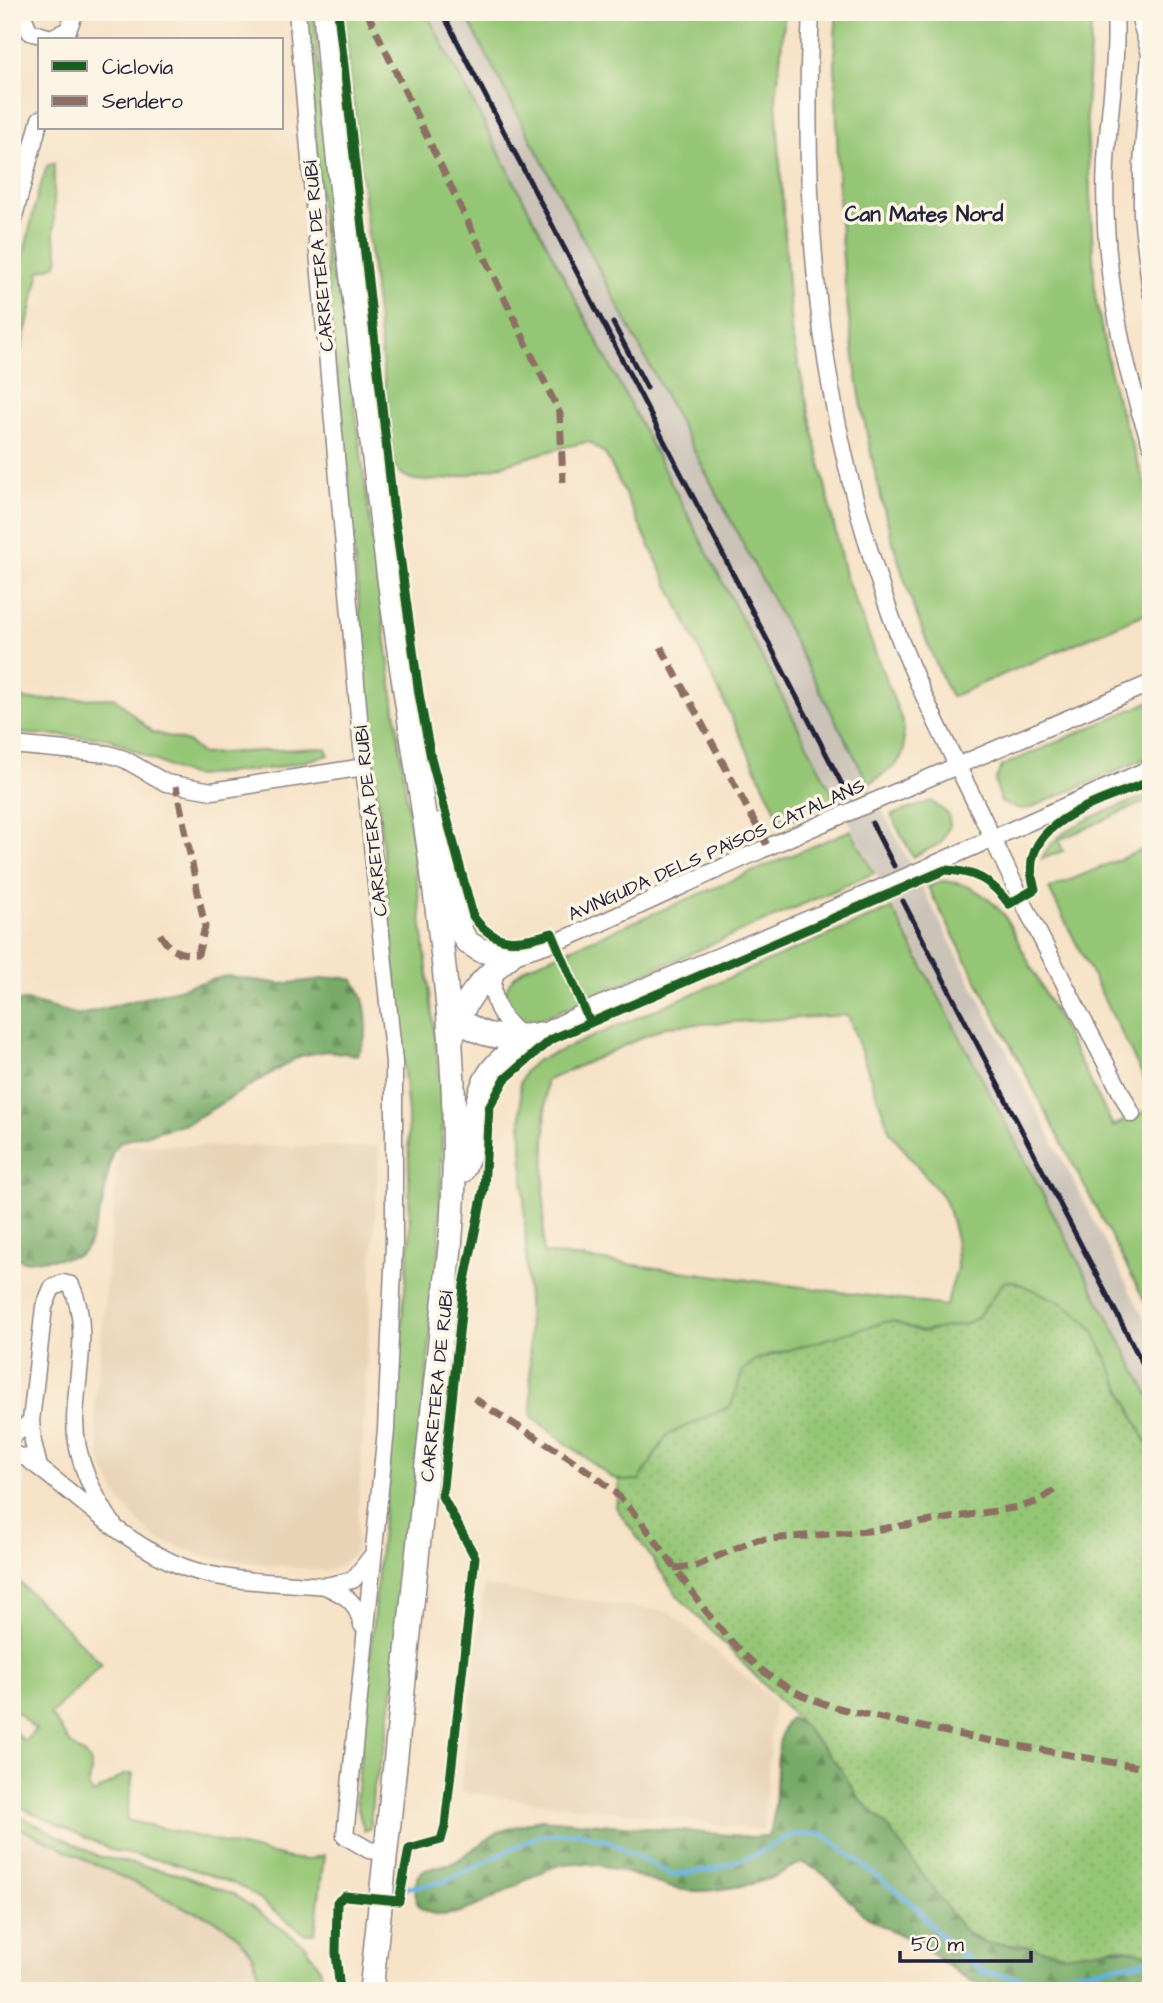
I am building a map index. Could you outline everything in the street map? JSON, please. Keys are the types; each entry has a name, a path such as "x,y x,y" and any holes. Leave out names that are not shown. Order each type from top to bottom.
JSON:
{"main road":[{"name":"CARRETERA DE RUBÍ","path":"325,12 341,194 382,527 451,1008 449,1049 456,1183 371,1991"},
{"path":"421,795 445,855 460,930 467,942 480,950 509,957"},
{"path":"509,957 451,1008 477,1032 498,1037 539,1034"},
{"path":"456,1183 466,1163 479,1088 492,1066 539,1034"}],"street":[{"path":"21,12 39,36"},
{"path":"12,28 51,38 66,35 75,12"},
{"name":"CARRETERA DE RUBÍ","path":"297,12 364,767 394,1062 394,1245 386,1430 345,1836 369,1850 386,1852"},
{"path":"811,12 806,107 808,195 821,335 834,410 858,511 885,598 924,699 1132,1114"},
{"path":"1115,12 1116,57 1106,164 1106,217 1124,354 1151,445"},
{"path":"1138,12 1148,33 1150,54 1142,165 1142,215 1151,293"},
{"path":"12,224 38,126"},
{"name":"AVINGUDA DELS PAÏSOS CATALANS","path":"509,957 567,938 784,840 1151,683"},
{"path":"12,746 108,754 124,759 166,783 212,791 364,767"},
{"path":"509,957 494,980 493,994 499,1012 517,1032 539,1034 595,1007 993,840 1151,768"},
{"path":"40,1467 33,1443 31,1421 44,1307 52,1288 63,1283 71,1285 80,1314 77,1442 87,1477 114,1526"},
{"path":"12,1437 31,1421"},
{"path":"12,1454 26,1458 40,1467 114,1526 156,1554 187,1568 222,1576 326,1586 353,1580 372,1555"},
{"path":"326,1586 348,1596 357,1606 364,1633"}],"shaded area":[{"path":"426,12 464,12 869,784 1151,1332 1151,1399"},
{"path":"119,1145 379,1147 356,1551 340,1566 325,1571 207,1557 155,1539 122,1504 102,1465 94,1414"},
{"path":"484,1586 670,1612 774,1701 763,1830 460,1792"},
{"path":"12,1824 190,1910 215,1918 234,1931 255,1959 262,1991 12,1991"}],"green space":[{"path":"305,12 314,12 343,317 410,823 443,1107 439,1253 396,1675 384,1749 373,1790 370,1828 364,1831 356,1801 410,1237 408,1113 320,200"},
{"path":"343,12 426,12 836,800 782,823 605,454 589,442 548,451 476,473 433,481 408,478 394,465"},
{"path":"464,12 785,12 776,99 791,331 845,575 903,723 904,752 896,765 869,784"},
{"path":"837,12 1092,12 1086,110 1095,296 1114,391 1151,503 1151,611 951,697 923,631 899,561 879,490 864,416 852,343 839,196 835,54"},
{"path":"54,163 54,236 59,258 56,265 40,271 12,387 12,306 37,197 47,166"},
{"path":"12,627 18,687 21,696 27,700 115,698 152,732 188,742 202,754 320,748 326,749 329,755 276,768 194,776 175,770 108,738 12,733"},
{"path":"1151,701 1151,756 1030,808 1019,809 1001,802 995,781 1002,766"},
{"path":"1151,794 1151,799 1059,840 1063,851 1042,859 1049,847 1073,827"},
{"path":"931,801 948,814 950,825 941,843 913,857 891,815"},
{"path":"851,830 874,873 544,1018 519,1018 511,1013 506,1005 507,987 525,968"},
{"path":"1151,846 1151,1092 1049,889"},
{"path":"942,881 961,884 977,891 1005,916 1113,1126 1151,1109 1151,1313 928,887"},
{"path":"892,908 1151,1399 1151,1452 1093,1330 1066,1306 1012,1281 1004,1282 978,1317 966,1324 920,1332 885,1322 847,1336 768,1355 743,1371 731,1406 667,1435 640,1480 625,1482 611,1477 532,1417 520,1084 525,1071 536,1061","holes":["848,1015 890,1132 946,1201 956,1239 957,1268 946,1306 543,1253 546,1081 667,1026"]},
{"path":"226,976 282,984 339,977 354,980 362,998 366,1018 365,1037 357,1055 327,1051 300,1056 190,1122 120,1142 112,1153 102,1207 87,1248 77,1256 64,1258 23,1261 12,1255 12,1002 27,1001 80,1015"},
{"path":"1012,1281 1066,1306 1093,1330 1151,1452 1151,1953 1148,1954 1117,1947 1064,1955 1029,1946 987,1943 963,1929 886,1825 859,1798 841,1769 802,1724 678,1596 616,1507 619,1481 640,1480 667,1435 731,1406 743,1371 755,1360 885,1322 892,1321 921,1332 966,1324 978,1317 1004,1282"},
{"path":"12,1575 102,1664 50,1715 73,1746 90,1761 88,1787 93,1794 125,1774 133,1774 126,1820 289,1858 306,1860 324,1855 315,1933 305,1934 235,1884 174,1863 114,1851 12,1803 12,1729 24,1741 36,1730 12,1707"},
{"path":"790,1718 802,1724 841,1769 859,1798 886,1825 963,1929 974,1938 994,1944 1029,1946 1064,1955 1110,1948 1151,1953 1151,1991 1002,1991 977,1984 914,1942 869,1919 822,1873 802,1863 757,1882 703,1891 679,1889 598,1865 565,1864 531,1877 471,1908 452,1914 435,1914 419,1907 415,1888 422,1871 455,1862 498,1832 541,1819 753,1837 768,1836 775,1807 780,1740"},
{"path":"12,1812 98,1856 178,1874 234,1894 307,1947 321,1971 323,1991 262,1991 255,1961 240,1938 229,1929 12,1824"}],"waterway":[{"path":"407,1888 444,1882 540,1835 577,1832 608,1841 672,1875 715,1869 754,1855 791,1835 823,1834 916,1907 937,1933 983,1972 1031,1980 1151,1960"}],"railway":[{"path":"442,12 848,796"},
{"path":"613,323 647,388"},
{"path":"872,823 894,866"},
{"path":"903,901 1151,1380"}],"marked path":[{"path":"367,12 560,414 563,482"},
{"path":"661,647 768,847"},
{"path":"160,934 176,951 198,954 205,927 176,786"},
{"path":"474,1398 574,1461 611,1489 645,1527 717,1626 760,1669 785,1686 812,1699 855,1712 930,1729 1139,1767 1151,1773"},
{"path":"674,1568 695,1566 755,1540 868,1531 1020,1507 1039,1501 1057,1488"}],"cycle path":[{"path":"338,12 393,505 419,694 431,758 473,916 490,934 508,940 529,939 552,933 590,1023"},
{"path":"340,1991 336,1953 337,1902 345,1896 399,1901 409,1849 441,1840 445,1826 475,1557 442,1496 464,1285 484,1188 489,1108 505,1079 550,1040 945,870 965,872 982,878 1009,904 1035,889 1031,866 1037,846 1049,830 1088,806 1151,781"}],"district":[{"name":"Can Mates Nord","path":"924,214"}]}
